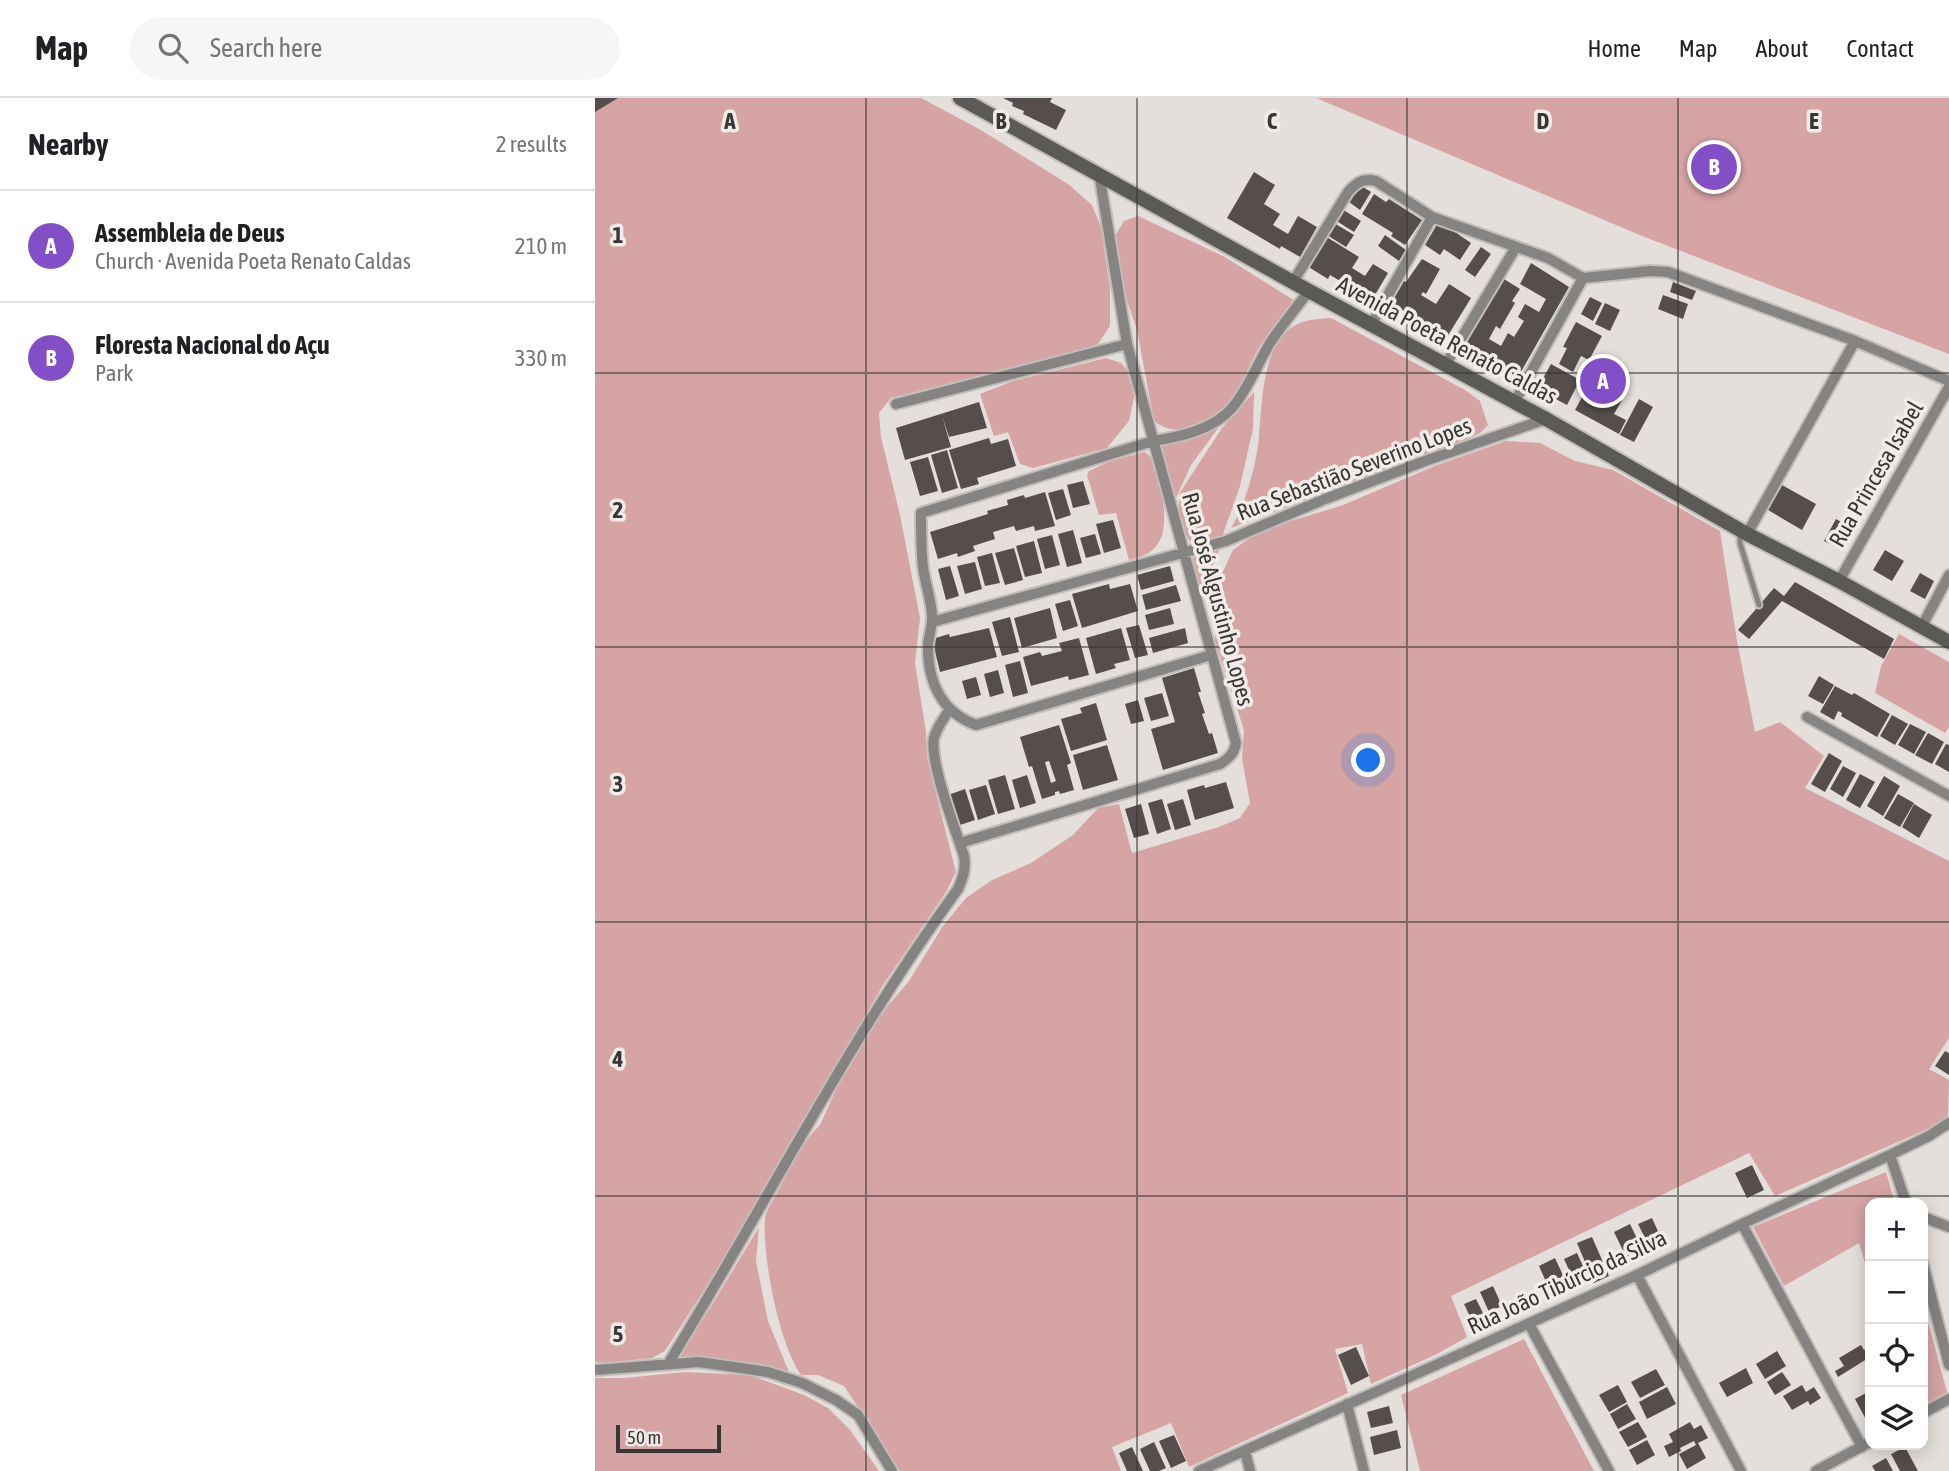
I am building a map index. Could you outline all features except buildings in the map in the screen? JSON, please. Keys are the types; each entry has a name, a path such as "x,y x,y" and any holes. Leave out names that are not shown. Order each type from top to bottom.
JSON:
{"main road":[{"name":"Avenida Poeta Renato Caldas","path":"967,100 1309,291 1515,401 1743,532 1949,642"}],"street":[{"name":"Rua José Algustinho Lopes","path":"960,843 1220,764 1235,751 1236,743 1127,344 1099,173"},
{"path":"1293,282 1348,192 1356,183 1366,179 1376,181 1432,217 1548,258 1583,278 1650,271 1668,272 1855,341 1949,380"},
{"path":"1371,325 1432,217"},
{"path":"1446,364 1516,247"},
{"path":"1515,401 1583,278"},
{"path":"1211,655 976,725 957,716 937,689 929,669 928,646 932,622 923,565 921,513 1153,441 1185,435 1221,418 1231,410 1243,393 1271,343 1309,291"},
{"path":"1743,532 1855,341"},
{"path":"897,404 1127,344"},
{"name":"Rua Princesa Isabel","path":"1839,581 1949,387"},
{"name":"Rua Sebastião Severino Lopes","path":"932,622 1226,541 1337,494 1546,419"},
{"path":"1921,628 1949,575"},
{"path":"668,1364 815,1108 881,1002 958,889 966,866 933,747 938,728 950,709"},
{"path":"1807,717 1949,796"},
{"name":"Rua João Tibúrcio da Silva","path":"1199,1471 1637,1275 1929,1136 1949,1123"},
{"path":"1890,1155 1904,1198"},
{"path":"1928,1219 1949,1227"},
{"path":"1742,1223 1865,1442"},
{"path":"1637,1275 1741,1471"},
{"path":"1928,1281 1947,1346 1949,1365"},
{"path":"1529,1324 1609,1471"},
{"path":"598,1372 699,1362 768,1372 802,1383 829,1396 858,1415 892,1471"},
{"path":"1928,1410 1949,1399"},
{"path":"1347,1404 1364,1471"},
{"path":"1816,1471 1865,1445"},
{"path":"1245,1451 1250,1471"}],"lane":[{"path":"1743,532 1740,543 1759,605"}],"shaded area":[{"path":"595,98 921,98 979,129 1068,184 1092,205 1101,227 1110,288 1110,326 1098,344 1080,351 891,398 879,413 881,437 900,515 920,618 915,663 926,732 927,758 956,872 946,892 883,985 736,1240 665,1351 652,1358 603,1363 595,1362"},
{"path":"1316,98 1949,98 1949,354 1642,236"},
{"path":"1138,216 1225,257 1295,301 1258,349 1226,408 1205,424 1171,429 1154,421 1137,330 1126,298 1116,249 1115,236 1124,221"},
{"path":"1331,318 1465,390 1480,401 1488,425 1480,433 1467,439 1231,528 1241,508 1253,471 1263,392 1275,346 1283,335 1298,324"},
{"path":"1106,358 1121,363 1132,376 1135,393 1129,421 1107,448 1033,468 1020,464 1008,432 994,436 980,394 1013,381"},
{"path":"1254,392 1253,429 1240,486 1222,537 1193,546 1179,524 1179,494 1222,428"},
{"path":"1219,427 1191,465 1175,500 1165,473 1160,445"},
{"path":"1506,441 1540,443 1575,461 1613,470 1720,531 1737,641 1755,732 1780,722 1824,756 1805,788 1949,861 1949,1038 1929,1069 1949,1080 1948,1116 1932,1127 1775,1196 1749,1153 1451,1296 1467,1337 1437,1354 1371,1384 1362,1344 1335,1349 1348,1393 1189,1467 1171,1423 1112,1447 1121,1471 900,1471 844,1386 818,1375 801,1375 779,1322 766,1254 767,1212 801,1149 820,1125 847,1065 887,1007 909,981 943,926 966,898 992,880 1031,863 1073,835 1098,808 1119,804 1132,853 1240,818 1250,803 1242,759 1244,730 1215,641 1219,580 1233,550 1259,531 1343,505 1437,465"},
{"path":"1145,452 1153,460 1159,476 1164,512 1163,533 1151,551 1129,560 1116,513 1099,515 1087,475 1089,471 1110,461"},
{"path":"1220,548 1200,597 1190,559"},
{"path":"1899,634 1949,662 1949,727 1945,733 1875,693 1881,666"},
{"path":"1886,1172 1894,1198 1865,1198 1865,1263 1859,1243 1784,1286 1753,1227"},
{"path":"759,1227 756,1261 768,1321 789,1372 733,1362 676,1360 712,1305"},
{"path":"1928,1322 1947,1392 1928,1403"},
{"path":"1524,1339 1594,1471 1420,1471 1401,1395"},
{"path":"684,1372 750,1375 804,1395 828,1408 850,1430 879,1471 595,1471 595,1378"}],"place":[{"name":"Floresta Nacional do Açu","path":"1714,167"},
{"name":"Assembleia de Deus","path":"1603,381"}]}
